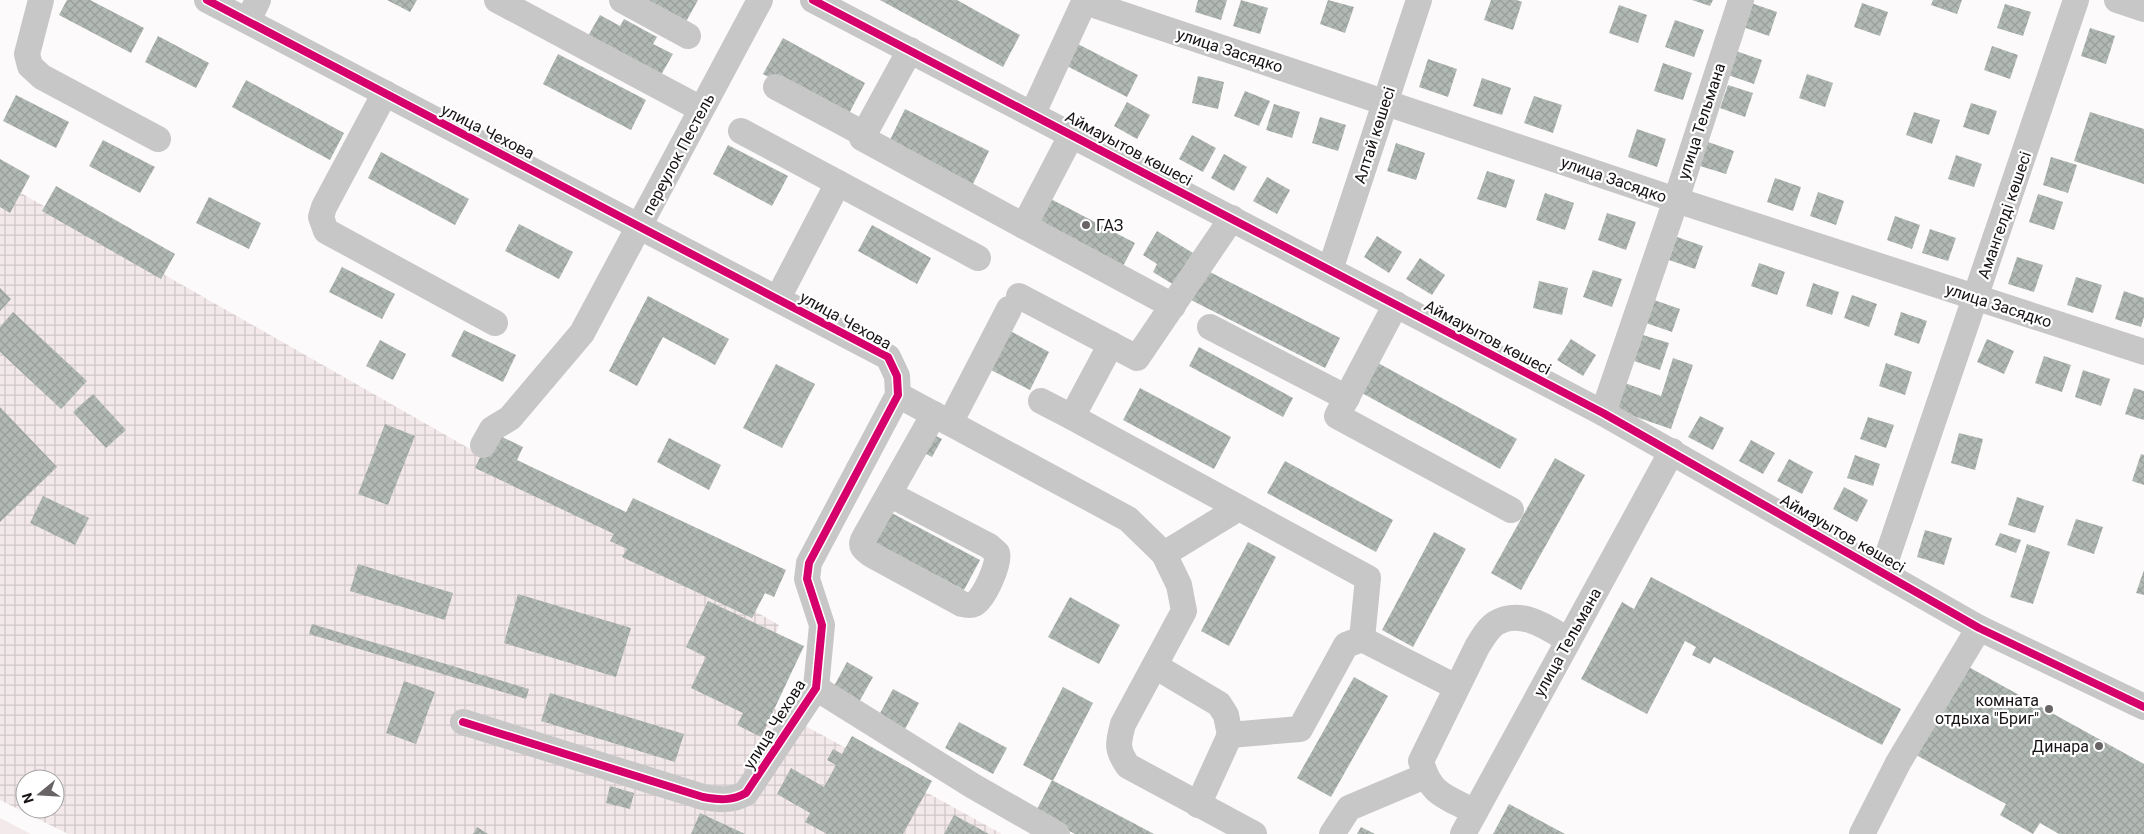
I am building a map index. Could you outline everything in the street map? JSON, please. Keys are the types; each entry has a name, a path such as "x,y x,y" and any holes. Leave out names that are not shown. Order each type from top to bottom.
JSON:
{"street":[{"path":"41,0 27,54 30,66 42,77 158,139"},
{"name":"улица Чехова","path":"207,0 253,11 385,93 640,225 888,357 897,376 898,395 809,563 807,579 822,625 816,688 746,793 739,797 722,801 703,798 463,722"},
{"path":"622,0 688,36"},
{"name":"переулок Пестель","path":"483,445 492,429 510,418 582,333 760,0"},
{"name":"Аймауытов көшесі","path":"813,0 1033,113 1603,413 1978,628 2144,707"},
{"name":"Алтай көшесі","path":"1330,270 1419,0"},
{"name":"улица Тельмана","path":"1603,413 1676,200 1741,0"},
{"name":"Амангелді көшесі","path":"1882,572 2076,0"},
{"path":"2117,0 2144,9"},
{"path":"1033,113 1085,1"},
{"name":"улица Засядко","path":"1085,1 1676,200 2144,352"},
{"path":"512,4 701,109"},
{"path":"910,50 862,138 1173,306"},
{"path":"776,87 864,134"},
{"path":"385,93 324,207 321,216 326,231 495,323"},
{"path":"741,131 978,258"},
{"path":"1024,226 1072,134"},
{"path":"778,298 838,183"},
{"path":"889,494 989,546 997,553 998,565 977,602 970,605 962,604 863,549 862,543 889,494 942,418 1014,302 1111,344 1138,358 1232,218"},
{"path":"1396,304 1337,416 1511,510"},
{"path":"1210,327 1347,398"},
{"path":"1072,417 1111,344"},
{"path":"898,395 1128,519 1164,554 1179,585 1184,610 1124,724 1118,744 1121,757 1128,766 1254,834"},
{"path":"1041,401 1368,578 1362,639"},
{"name":"улица Тельмана","path":"1469,823 1672,451"},
{"path":"1164,554 1239,508"},
{"path":"1469,823 1430,785 1425,776 1421,761 1477,647 1496,623 1506,620 1527,619 1568,640"},
{"path":"1862,834 1898,763 1978,628"},
{"path":"1230,735 1300,729 1346,645 1362,639 1456,687"},
{"path":"1155,666 1219,704 1226,715 1230,735 1198,805"},
{"name":"улица Чехова","path":"816,688 973,786 1057,834"},
{"path":"1332,834 1349,808 1425,776"}],"shaded area":[{"path":"0,181 779,625 753,697 1002,834 68,834 38,819 65,819 65,769 15,769 15,808 0,800"},
{"path":"0,818 31,834 0,834"}],"building":[{"path":"67,0 90,0 144,28 131,53 59,15"},
{"path":"387,0 417,0 410,12"},
{"path":"628,0 698,0 682,29"},
{"path":"880,0 957,0 1020,35 1003,67"},
{"path":"1198,0 1227,0 1221,20 1195,12"},
{"path":"1241,0 1268,8 1260,34 1233,26"},
{"path":"1328,0 1354,7 1345,33 1320,24"},
{"path":"1491,0 1517,0 1522,2 1513,30 1484,20"},
{"path":"1692,0 1713,0 1710,6"},
{"path":"1933,0 1962,0 1957,14 1931,5"},
{"path":"1751,3 1777,12 1769,36 1743,27"},
{"path":"1862,3 1888,12 1880,36 1854,27"},
{"path":"2005,4 2031,12 2023,36 1997,28"},
{"path":"1619,5 1647,15 1638,43 1609,33"},
{"path":"600,15 620,26 624,19 657,37 653,44 673,54 661,75 588,36"},
{"path":"1675,20 1704,30 1694,57 1665,47"},
{"path":"2090,28 2115,36 2106,64 2081,56"},
{"path":"158,36 209,63 196,88 145,62"},
{"path":"783,38 865,83 846,119 763,74"},
{"path":"1074,42 1138,75 1127,97 1063,64"},
{"path":"1992,46 2018,55 2010,79 1984,70"},
{"path":"1736,51 1762,60 1754,84 1728,75"},
{"path":"558,54 646,100 631,130 543,84"},
{"path":"1428,59 1457,69 1448,97 1419,87"},
{"path":"1663,63 1692,73 1683,100 1654,91"},
{"path":"1807,74 1833,83 1825,107 1799,98"},
{"path":"1198,76 1224,82 1218,109 1192,103"},
{"path":"1482,78 1511,88 1502,115 1473,106"},
{"path":"246,80 344,133 330,160 232,107"},
{"path":"1728,85 1753,93 1745,117 1720,108"},
{"path":"1245,91 1270,101 1259,126 1234,116"},
{"path":"16,95 69,122 56,148 3,121"},
{"path":"1534,96 1562,105 1553,133 1524,123"},
{"path":"1127,102 1150,115 1137,139 1114,126"},
{"path":"1971,103 1997,111 1989,135 1963,127"},
{"path":"1274,104 1300,112 1292,138 1266,130"},
{"path":"905,109 989,151 973,184 889,142"},
{"path":"1914,112 1940,120 1932,144 1906,135"},
{"path":"2090,112 2144,129 2144,184 2074,161"},
{"path":"1320,117 1346,125 1338,151 1312,143"},
{"path":"1637,129 1666,139 1657,167 1628,157"},
{"path":"1192,135 1216,148 1203,172 1179,159"},
{"path":"103,140 155,167 140,193 89,166"},
{"path":"1708,142 1734,151 1726,174 1700,166"},
{"path":"1396,143 1425,153 1416,180 1387,171"},
{"path":"728,145 788,176 772,206 713,174"},
{"path":"381,152 469,199 455,225 368,178"},
{"path":"1224,154 1247,167 1234,191 1211,178"},
{"path":"1956,155 1982,164 1974,187 1948,179"},
{"path":"2051,157 2077,165 2068,193 2043,185"},
{"path":"0,159 30,176 10,213 0,207"},
{"path":"1487,171 1515,180 1506,208 1477,199"},
{"path":"1267,177 1290,190 1277,214 1253,201"},
{"path":"1775,178 1801,187 1793,211 1767,202"},
{"path":"56,186 175,254 161,279 42,211"},
{"path":"1818,192 1844,201 1836,225 1810,216"},
{"path":"1545,193 1574,203 1565,230 1536,220"},
{"path":"2038,194 2063,202 2054,230 2029,222"},
{"path":"209,197 261,223 249,249 196,223"},
{"path":"1049,198 1135,243 1119,274 1033,229"},
{"path":"1607,213 1636,222 1626,250 1598,240"},
{"path":"1895,216 1920,225 1912,249 1887,240"},
{"path":"519,224 573,252 559,279 505,251"},
{"path":"872,225 931,258 917,284 858,251"},
{"path":"1930,229 1956,238 1948,261 1922,253"},
{"path":"1157,231 1193,253 1174,285 1153,272 1157,264 1143,255"},
{"path":"1377,236 1402,252 1389,273 1364,257"},
{"path":"1677,237 1703,246 1695,269 1669,260"},
{"path":"2017,257 2043,265 2034,292 2008,284"},
{"path":"1420,258 1445,275 1432,295 1406,279"},
{"path":"1759,263 1785,272 1777,295 1751,286"},
{"path":"342,267 395,294 382,319 329,292"},
{"path":"1200,267 1340,338 1325,368 1185,297"},
{"path":"1593,270 1622,279 1612,307 1583,297"},
{"path":"2076,277 2102,285 2093,313 2067,305"},
{"path":"1539,281 1568,288 1562,315 1533,308"},
{"path":"1813,283 1839,292 1832,315 1806,306"},
{"path":"0,288 11,299 0,311"},
{"path":"2124,291 2144,298 2144,317 2141,327 2115,319"},
{"path":"1852,295 1877,304 1869,327 1844,318"},
{"path":"648,296 729,339 715,365 663,337 637,386 609,371"},
{"path":"1654,300 1680,309 1672,332 1646,323"},
{"path":"13,312 87,381 61,409 0,352 0,327"},
{"path":"1901,312 1927,321 1919,344 1894,335"},
{"path":"1003,327 1049,352 1030,390 983,366"},
{"path":"464,330 516,355 503,382 451,356"},
{"path":"1643,335 1669,343 1660,370 1634,361"},
{"path":"1571,339 1596,355 1583,376 1557,360"},
{"path":"1987,339 2014,351 2004,374 1977,362"},
{"path":"380,340 406,354 393,380 366,366"},
{"path":"1199,347 1293,398 1283,417 1189,366"},
{"path":"2044,356 2071,365 2062,392 2035,383"},
{"path":"1673,358 1693,365 1671,429 1616,410 1625,383 1661,396"},
{"path":"1378,363 1517,439 1500,469 1362,393"},
{"path":"1886,363 1912,372 1905,395 1879,386"},
{"path":"776,364 815,384 782,448 743,428"},
{"path":"2083,370 2110,379 2101,406 2075,397"},
{"path":"1140,388 1231,437 1214,469 1123,420"},
{"path":"2134,388 2144,391 2144,420 2125,414"},
{"path":"93,394 126,430 106,448 73,412"},
{"path":"0,407 57,467 0,522"},
{"path":"1700,416 1724,428 1713,450 1688,437"},
{"path":"1868,417 1894,425 1886,448 1860,439"},
{"path":"385,424 415,436 388,505 358,494"},
{"path":"492,432 523,447 517,460 626,512 633,498 786,570 774,597 765,593 752,618 622,557 627,549 610,541 614,534 475,468"},
{"path":"930,433 942,439 932,457 920,451"},
{"path":"1959,433 1983,439 1975,470 1951,463"},
{"path":"669,438 721,465 709,490 657,462"},
{"path":"1751,440 1775,453 1763,474 1739,461"},
{"path":"2141,454 2144,455 2144,485 2132,481"},
{"path":"1855,455 1880,464 1873,486 1847,478"},
{"path":"1555,458 1585,475 1521,590 1491,573"},
{"path":"1789,459 1813,472 1802,494 1777,481"},
{"path":"1285,461 1393,520 1376,552 1267,493"},
{"path":"1844,487 1868,500 1857,522 1833,509"},
{"path":"43,496 89,518 75,545 30,523"},
{"path":"2017,497 2044,506 2035,533 2008,525"},
{"path":"888,511 980,560 964,590 872,541"},
{"path":"2076,519 2103,527 2094,554 2067,545"},
{"path":"1925,530 1952,538 1944,565 1917,557"},
{"path":"1434,532 1466,549 1413,647 1382,630"},
{"path":"2000,533 2021,540 2016,553 1995,545"},
{"path":"1248,542 1276,557 1229,646 1201,631"},
{"path":"2027,544 2050,552 2033,604 2010,597"},
{"path":"358,564 453,593 445,620 350,591"},
{"path":"2144,570 2144,595 2136,593"},
{"path":"1651,577 1901,709 1882,745 1714,657 1710,664 1692,655 1696,647 1685,641 1647,714 1581,679 1622,602 1634,609"},
{"path":"518,594 631,628 616,677 504,643"},
{"path":"1070,597 1120,625 1099,664 1048,637"},
{"path":"708,601 804,646 761,737 737,725 743,713 691,688 706,657 686,647"},
{"path":"312,624 529,689 526,699 309,634"},
{"path":"847,662 873,677 859,702 833,688"},
{"path":"1965,665 2144,764 2144,834 2059,834 2040,823 2033,834 2000,815 2006,804 1916,755"},
{"path":"1354,677 1388,696 1331,797 1297,778"},
{"path":"404,681 435,692 416,744 386,733"},
{"path":"1063,687 1093,703 1053,781 1023,765"},
{"path":"893,689 919,703 905,729 879,715"},
{"path":"550,693 684,734 675,762 541,721"},
{"path":"959,722 1007,748 993,774 945,748"},
{"path":"852,736 932,781 903,834 827,834 805,822 810,813 777,794 791,768 824,787 836,765 827,760 833,749 842,754"},
{"path":"1052,780 1154,834 1075,834 1035,813"},
{"path":"610,786 634,793 630,809 606,803"},
{"path":"1509,804 1565,834 1493,834"},
{"path":"700,813 745,834 691,834"},
{"path":"954,815 989,834 944,834"},
{"path":"477,827 488,834 473,834"},
{"path":"1361,827 1375,834 1357,834"}],"cycle path":[{"path":"207,0 888,357 897,376 898,395 809,563 807,579 822,625 816,688 746,793 725,799 703,797 463,722"},
{"path":"813,0 1603,413 1979,628 2144,707"}],"place":[{"name":"ГАЗ","path":"1086,225"},
{"name":"комната отдыха \"Бриг\"","path":"2049,709"},
{"name":"Динара","path":"2099,746"}]}
